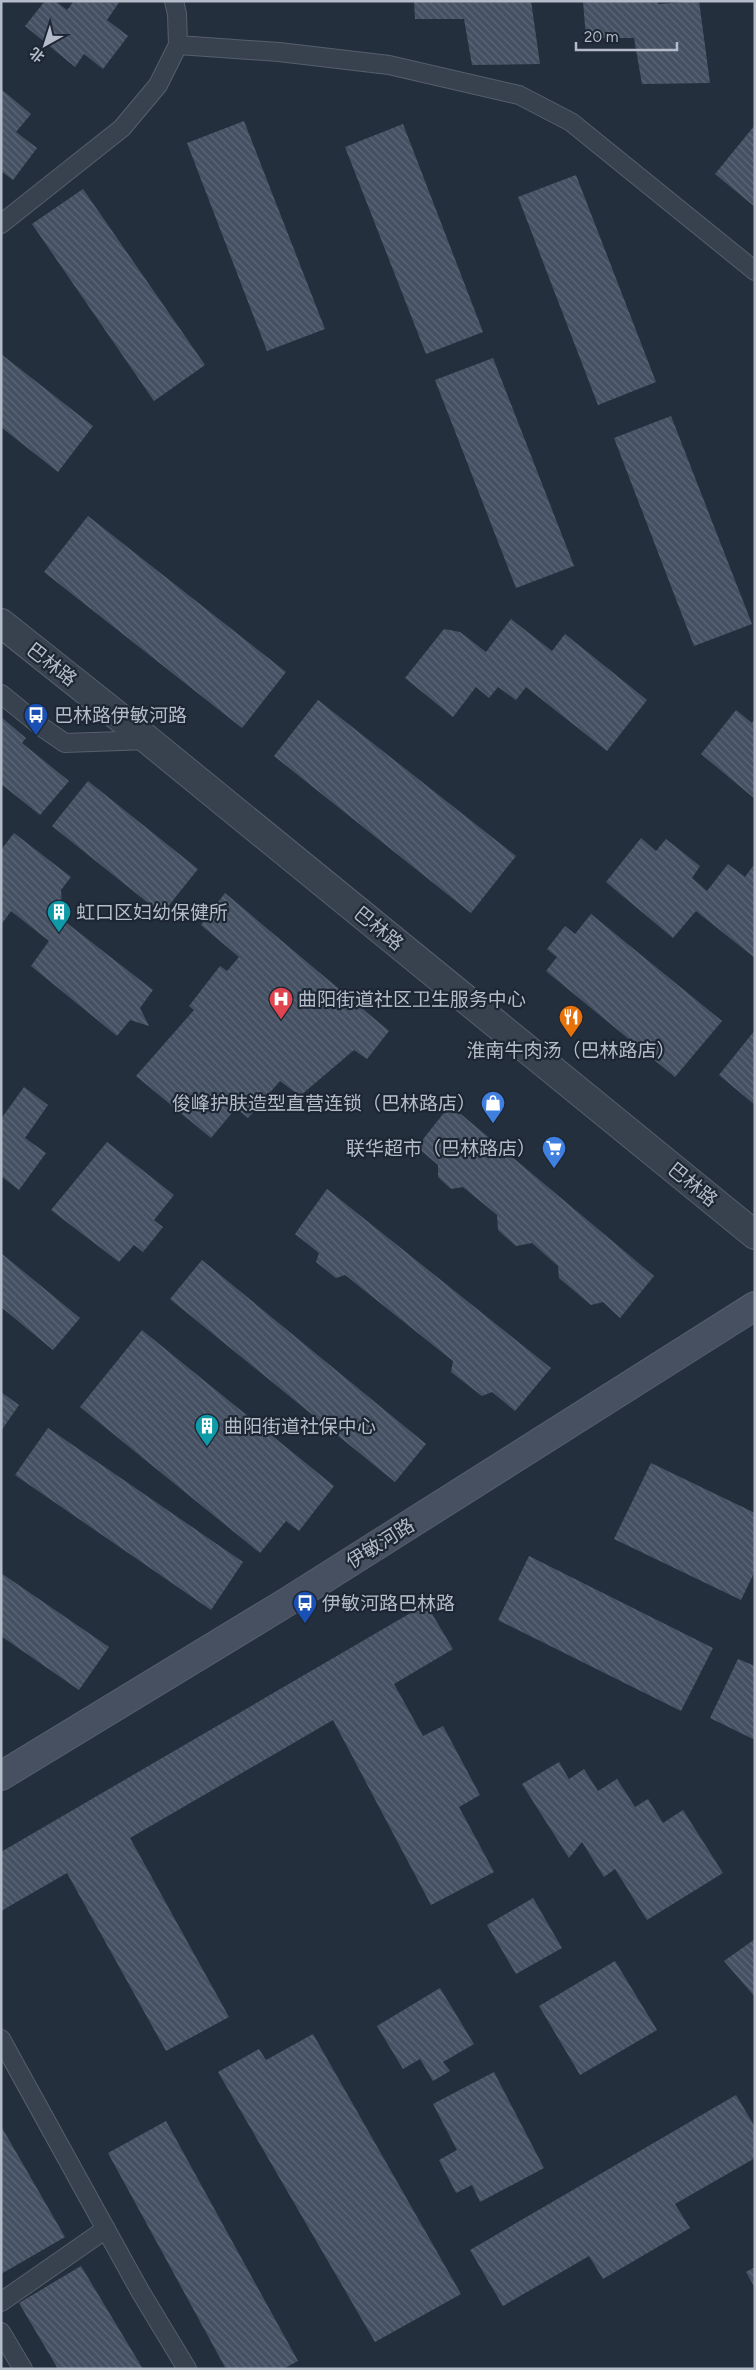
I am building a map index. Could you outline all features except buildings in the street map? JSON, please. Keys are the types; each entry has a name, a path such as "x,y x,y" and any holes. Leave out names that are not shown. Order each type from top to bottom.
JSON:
{"street":[{"name":"巴林路","path":"1,623 148,740 755,1235"},
{"name":"伊敏河路","path":"1,1776 287,1602 755,1306"}],"lane":[{"path":"1,224 122,128 158,85 178,45 177,14 174,1"},
{"path":"178,45 279,52 389,66 519,95 571,122 755,271"},
{"path":"1,694 65,743 148,740"},
{"path":"1,2039 106,2229 187,2369"},
{"path":"1,2302 106,2229"},
{"path":"1,2332 23,2369"}],"place":[{"name":"巴林路伊敏河路","path":"36,736"},
{"name":"虹口区妇幼保健所","path":"59,933"},
{"name":"曲阳街道社区卫生服务中心","path":"281,1020"},
{"name":"淮南牛肉汤（巴林路店）","path":"571,1038"},
{"name":"俊峰护肤造型直营连锁（巴林路店）","path":"493,1124"},
{"name":"联华超市（巴林路店）","path":"554,1169"},
{"name":"曲阳街道社保中心","path":"207,1447"},
{"name":"伊敏河路巴林路","path":"305,1624"}]}
